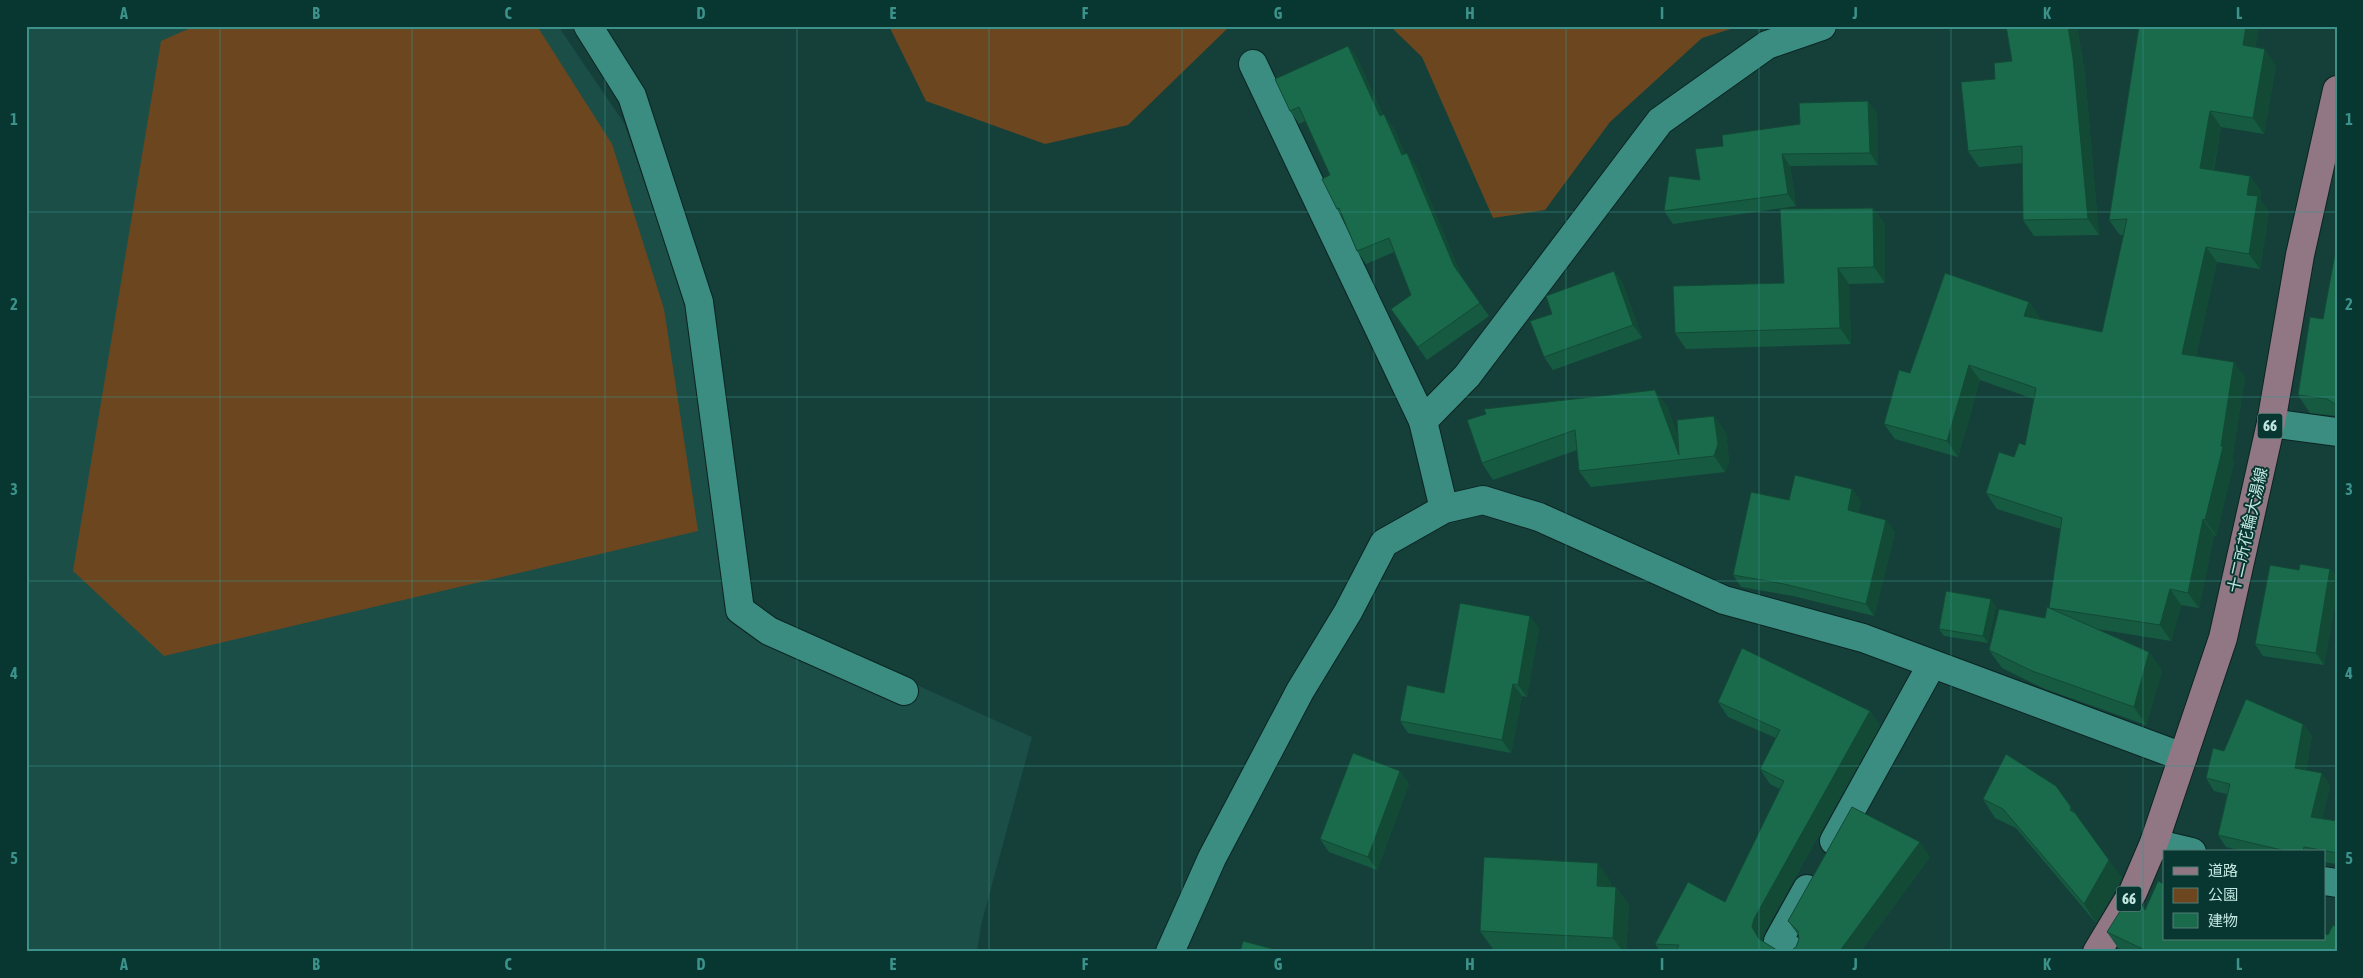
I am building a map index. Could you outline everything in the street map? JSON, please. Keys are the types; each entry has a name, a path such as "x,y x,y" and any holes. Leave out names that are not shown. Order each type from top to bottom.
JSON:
{"main road":[{"name":"十二所花輪大湯線","path":"2097,952 2133,892 2154,844 2223,638 2271,423 2300,255 2337,90"}],"street":[{"path":"588,26 632,96 699,302 740,610 769,631 904,691"},
{"path":"1423,421 1473,368 1660,121 1767,45 1822,26"},
{"path":"1253,64 1423,421 1444,509"},
{"path":"2271,423 2337,432"},
{"path":"1170,952 1212,858 1300,691 1348,612 1384,542 1444,509 1483,500 1539,517 1724,600 1863,638 2183,757"},
{"path":"1794,952 1778,942 1932,664"},
{"path":"2154,844 2182,850"}],"shaded area":[{"path":"26,26 558,26 624,123 686,304 727,619 784,625 1032,737 981,925 977,952 26,952"}],"green space":[{"path":"195,26 537,26 612,144 664,309 698,531 164,656 73,571 161,41"},
{"path":"889,26 1230,26 1128,125 1045,144 926,101"},
{"path":"1390,26 1740,26 1702,38 1610,122 1545,210 1493,218 1422,57"}],"building":[{"path":"2006,26 2068,26 2073,58 2088,219 2023,220 2022,146 1968,151 1961,82 1995,79 1994,63 2012,61"},
{"path":"2139,26 2246,26 2243,45 2265,49 2253,118 2210,111 2200,168 2250,176 2247,195 2258,196 2249,254 2206,247 2182,354 2234,362 2221,446 2223,447 2205,520 2203,519 2188,593 2170,589 2160,625 2049,608 2062,518 1986,493 1999,452 2014,457 2019,443 2025,445 2036,388 1969,365 1947,441 1884,424 1899,370 1910,373 1945,273 2029,302 2024,316 2102,332 2127,219 2109,220"},
{"path":"1348,46 1380,116 1384,114 1402,155 1407,153 1454,266 1480,303 1418,347 1391,309 1411,295 1389,238 1357,251 1339,208 1337,209 1322,179 1330,175 1299,107 1290,111 1275,79"},
{"path":"1868,101 1870,153 1782,154 1788,194 1664,211 1669,176 1700,180 1695,149 1723,146 1722,135 1800,124 1799,103"},
{"path":"1873,208 1874,267 1838,268 1840,328 1675,333 1673,286 1784,283 1780,209"},
{"path":"2337,243 2337,405 2327,399 2298,395 2310,317 2323,319"},
{"path":"1614,271 1633,325 1544,357 1530,321 1552,314 1546,296"},
{"path":"1655,390 1679,455 1677,420 1714,416 1718,444 1714,456 1579,471 1575,430 1482,463 1467,420 1486,414 1484,409"},
{"path":"1795,475 1852,489 1848,510 1886,520 1866,604 1784,584 1733,575 1751,492 1789,500"},
{"path":"2300,564 2330,569 2316,653 2255,644 2270,565 2299,570"},
{"path":"1946,591 1991,599 1983,636 1939,629"},
{"path":"1460,603 1530,616 1518,685 1513,684 1502,740 1400,721 1407,685 1444,693"},
{"path":"2047,607 2149,652 2134,707 2032,671 1989,650 1999,609 2045,618"},
{"path":"1742,648 1870,711 1754,919 1752,927 1759,939 1780,952 1676,952 1679,945 1655,944 1688,882 1725,902 1784,781 1760,769 1780,730 1718,702"},
{"path":"2246,699 2303,724 2295,768 2322,773 2311,817 2337,821 2337,853 2304,847 2303,850 2282,850 2218,835 2230,784 2206,778 2213,748 2224,751"},
{"path":"1353,753 1400,771 1368,857 1320,839"},
{"path":"2006,754 2056,786 2071,807 2070,810 2075,813 2109,860 2084,904 2003,809 1983,799"},
{"path":"1852,807 1920,842 1839,952 1789,952 1796,947 1799,939 1798,931 1788,921"},
{"path":"1484,857 1598,863 1597,886 1616,887 1613,938 1480,931"},
{"path":"2158,881 2163,884 2163,940 2326,940 2326,934 2328,935 2333,925 2337,927 2337,952 2149,952 2107,932 2132,892 2145,910"},
{"path":"1243,941 1273,949 1272,952 1240,952"}]}
